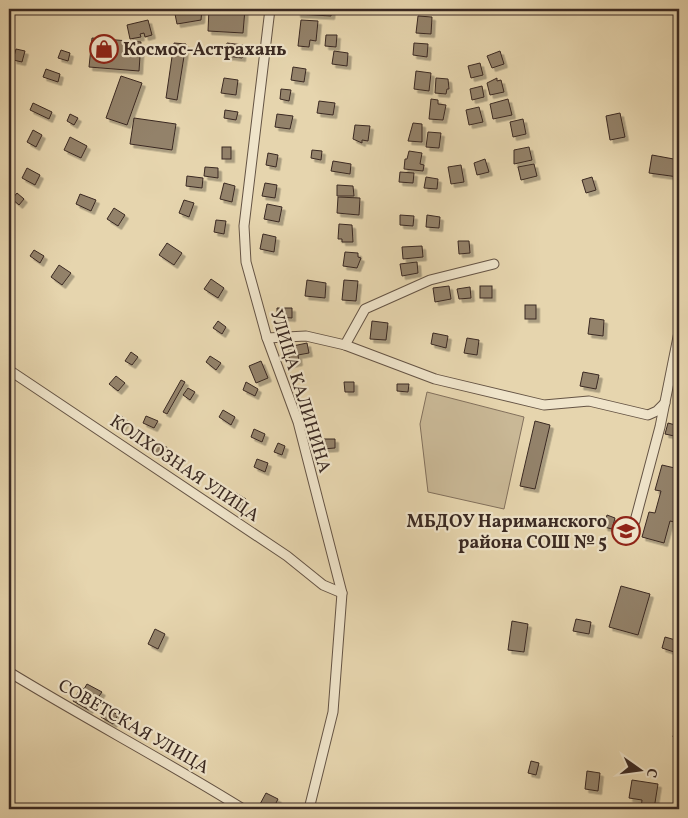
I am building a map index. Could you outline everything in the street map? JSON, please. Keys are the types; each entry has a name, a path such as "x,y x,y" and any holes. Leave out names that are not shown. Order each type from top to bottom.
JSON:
{"street":[{"name":"УЛИЦА КАЛИНИНА","path":"270,9 244,226 246,262 267,338 298,422 342,592 333,712 309,809"},
{"path":"345,345 365,309 430,280 494,264"},
{"path":"635,521 665,403 679,332"},
{"path":"267,338 306,336 345,345 435,379 544,405 589,401 648,414 657,411 665,403"},
{"name":"КОЛХОЗНАЯ УЛИЦА","path":"9,370 287,556 323,585 342,592"},
{"name":"СОВЕТСКАЯ УЛИЦА","path":"9,672 103,729 183,772 242,809"}],"shaded area":[{"path":"427,392 524,417 504,509 428,492 420,424"}],"building":[{"path":"174,9 202,9 201,20 177,24"},
{"path":"209,9 245,9 243,33 208,31"},
{"path":"297,9 332,9 331,16 297,14"},
{"path":"418,16 432,17 431,34 416,33"},
{"path":"148,20 152,35 145,37 144,33 140,34 141,37 130,39 127,25"},
{"path":"301,20 318,21 316,41 310,40 309,47 298,46"},
{"path":"326,35 337,35 336,47 325,46"},
{"path":"92,38 141,42 139,71 89,67"},
{"path":"174,43 186,44 177,100 166,98"},
{"path":"227,43 243,45 242,58 226,56"},
{"path":"414,43 428,44 427,57 413,55"},
{"path":"16,49 25,51 22,62 13,60"},
{"path":"61,50 70,53 68,61 58,58"},
{"path":"334,51 348,53 347,66 332,64"},
{"path":"500,51 504,64 492,68 487,56"},
{"path":"480,63 483,75 471,78 468,66"},
{"path":"293,67 306,69 304,82 291,80"},
{"path":"46,69 60,74 58,82 43,77"},
{"path":"416,71 431,73 429,91 414,89"},
{"path":"121,76 142,83 127,125 106,118"},
{"path":"224,78 238,80 236,95 221,93"},
{"path":"436,78 448,79 449,89 447,89 446,94 435,93"},
{"path":"497,78 497,81 501,80 504,92 490,95 487,83"},
{"path":"482,86 484,97 472,100 470,89"},
{"path":"281,89 291,90 289,101 280,99"},
{"path":"431,99 438,100 438,104 446,105 443,120 429,119"},
{"path":"508,99 512,115 493,119 490,104"},
{"path":"319,101 335,103 333,115 317,113"},
{"path":"33,103 52,112 49,119 30,110"},
{"path":"479,107 483,122 469,125 466,110"},
{"path":"225,110 238,112 236,120 224,118"},
{"path":"620,113 625,137 610,140 606,116"},
{"path":"70,114 78,118 74,125 67,121"},
{"path":"277,114 293,116 290,129 275,127"},
{"path":"134,118 176,124 172,150 130,144"},
{"path":"523,119 526,134 513,137 510,122"},
{"path":"413,123 422,124 422,142 408,141"},
{"path":"355,125 370,126 368,141 362,140 362,143 353,139"},
{"path":"33,130 42,135 36,147 27,142"},
{"path":"428,132 441,133 439,148 426,147"},
{"path":"70,137 87,146 81,158 64,150"},
{"path":"222,147 231,147 231,159 222,159"},
{"path":"529,147 532,160 514,164 514,150"},
{"path":"312,150 322,151 321,160 311,158"},
{"path":"409,151 422,153 420,164 424,165 423,171 404,169 405,159 407,159"},
{"path":"268,153 278,155 276,167 266,165"},
{"path":"652,155 679,160 678,177 649,173"},
{"path":"485,159 489,172 477,175 474,163"},
{"path":"333,161 351,164 350,174 331,171"},
{"path":"534,164 537,176 521,180 518,167"},
{"path":"461,165 464,182 451,184 448,167"},
{"path":"205,167 218,168 218,178 204,176"},
{"path":"27,168 40,175 35,185 22,178"},
{"path":"400,172 414,173 413,183 399,182"},
{"path":"187,176 203,178 202,188 186,186"},
{"path":"426,177 438,179 437,189 424,188"},
{"path":"592,177 596,190 586,193 582,180"},
{"path":"224,183 235,186 232,202 220,199"},
{"path":"265,183 277,185 275,198 262,196"},
{"path":"337,185 353,186 354,196 337,196"},
{"path":"17,193 24,199 19,205 12,199"},
{"path":"80,194 96,200 91,211 76,204"},
{"path":"338,197 360,198 359,215 337,213"},
{"path":"184,200 194,203 189,217 179,213"},
{"path":"267,204 282,207 279,222 264,219"},
{"path":"114,208 125,215 118,226 107,219"},
{"path":"400,215 414,216 413,226 400,225"},
{"path":"427,215 440,217 439,228 426,227"},
{"path":"216,220 226,221 224,234 214,232"},
{"path":"339,224 352,225 353,242 342,242 342,239 338,239"},
{"path":"263,234 276,237 274,252 260,249"},
{"path":"458,241 469,241 470,253 459,254"},
{"path":"167,243 182,253 174,265 159,255"},
{"path":"422,246 423,257 403,259 402,247"},
{"path":"34,250 44,256 40,263 30,256"},
{"path":"345,252 358,253 358,257 361,258 357,268 343,266"},
{"path":"417,262 418,273 402,276 400,264"},
{"path":"59,265 71,273 62,285 51,277"},
{"path":"211,279 224,288 218,298 204,289"},
{"path":"307,280 326,283 325,298 305,296"},
{"path":"344,280 358,281 356,301 342,300"},
{"path":"449,286 451,299 435,302 433,288"},
{"path":"480,286 492,286 492,298 480,298"},
{"path":"470,287 471,298 459,299 457,289"},
{"path":"525,305 536,305 536,319 525,319"},
{"path":"277,308 292,308 292,318 277,317"},
{"path":"590,318 604,320 603,336 588,334"},
{"path":"218,321 226,327 222,334 213,328"},
{"path":"372,321 388,323 386,340 370,339"},
{"path":"433,333 448,336 446,348 431,344"},
{"path":"467,338 479,340 477,355 464,353"},
{"path":"307,343 309,353 298,355 299,362 290,364 288,347"},
{"path":"131,352 138,357 132,365 125,361"},
{"path":"210,356 221,363 216,370 206,362"},
{"path":"261,361 268,378 256,383 249,366"},
{"path":"583,372 599,375 596,389 580,386"},
{"path":"116,376 125,383 118,391 109,384"},
{"path":"181,380 185,382 167,414 163,412"},
{"path":"246,382 258,389 255,396 243,390"},
{"path":"344,382 354,382 354,392 345,392"},
{"path":"397,384 409,384 408,392 397,391"},
{"path":"188,388 195,392 190,400 183,395"},
{"path":"223,410 235,417 231,425 219,417"},
{"path":"120,415 127,420 121,429 113,424"},
{"path":"146,416 158,421 154,428 143,423"},
{"path":"535,421 550,425 535,489 520,486"},
{"path":"668,423 679,426 679,437 665,434"},
{"path":"254,429 265,434 262,442 251,437"},
{"path":"321,439 335,439 335,448 322,449"},
{"path":"158,442 168,448 163,458 152,452"},
{"path":"278,443 285,446 282,455 274,452"},
{"path":"257,459 268,463 265,472 254,467"},
{"path":"662,465 679,469 679,523 670,521 664,543 642,537 649,512 655,513 661,491 655,490"},
{"path":"236,493 246,499 241,509 230,502"},
{"path":"607,515 615,518 612,529 604,527"},
{"path":"621,586 650,594 638,635 609,627"},
{"path":"576,619 591,622 589,634 573,631"},
{"path":"512,621 528,624 524,652 508,650"},
{"path":"155,629 165,634 158,649 148,644"},
{"path":"665,637 679,641 677,653 662,648"},
{"path":"87,684 102,692 89,710 73,701 81,687 84,689"},
{"path":"106,708 118,715 113,724 101,717"},
{"path":"679,710 679,743 677,743 678,738 673,737"},
{"path":"531,761 539,763 536,775 528,773"},
{"path":"587,771 600,773 598,791 585,789"},
{"path":"632,780 658,784 654,809 641,809 642,800 629,798"},
{"path":"266,793 278,799 273,809 265,809 259,806"}],"place":[{"name":"Космос-Астрахань","path":"104,49"},
{"name":"МБДОУ Нариманского района СОШ № 5","path":"626,531"}]}
